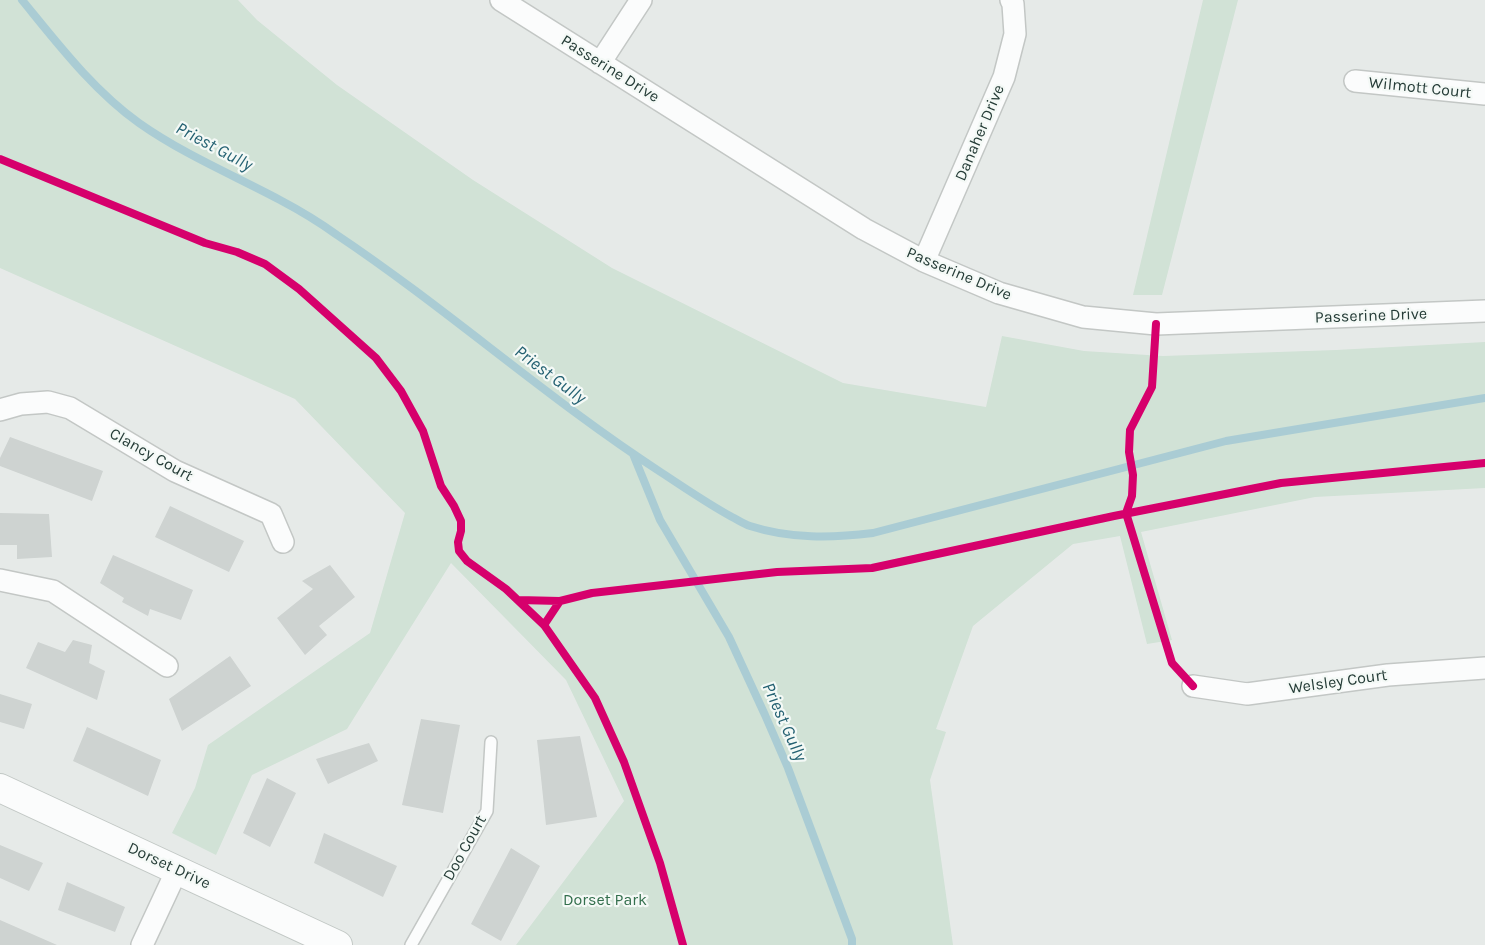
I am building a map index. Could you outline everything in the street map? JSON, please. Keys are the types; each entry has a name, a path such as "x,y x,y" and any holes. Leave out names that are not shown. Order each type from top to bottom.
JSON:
{"street":[{"name":"Passerine Drive","path":"501,0 864,229 924,261 999,293 1083,317 1156,324 1485,312"},
{"path":"600,63 641,0"},
{"name":"Danaher Drive","path":"924,261 1004,78 1015,34 1011,0"},
{"name":"Wilmott Court","path":"1355,81 1485,94"},
{"name":"Clancy Court","path":"0,410 21,404 48,402 70,408 175,471 271,514 283,542"},
{"path":"0,580 53,591 167,666"},
{"name":"Welsley Court","path":"1193,686 1248,694 1388,675 1485,668"},
{"name":"Dorset Drive","path":"0,788 338,945"},
{"path":"142,945 177,870"}],"lane":[{"name":"Doo Court","path":"411,945 486,811 491,742"}],"green space":[{"name":"Dorset Park","path":"0,0 238,0 257,20 337,85 473,180 612,268 843,383 986,407 1002,336 1084,351 1163,356 1336,350 1485,342 1485,488 1315,497 1141,532 1172,640 1147,644 1120,536 1073,544 973,626 936,729 946,732 930,780 953,945 516,945 624,801 566,680 451,563 347,729 252,775 216,855 172,833 195,788 208,745 370,633 405,513 295,399 0,268"},
{"path":"1203,0 1238,0 1162,295 1133,295"}],"building":[{"path":"10,437 103,471 92,501 0,466 0,458"},
{"path":"170,506 244,541 229,572 155,537"},
{"path":"0,513 49,514 52,557 17,559 17,545 0,545"},
{"path":"113,555 193,590 181,620 150,609 148,616 122,602 124,598 100,583"},
{"path":"330,565 355,597 319,626 327,635 305,655 277,618 313,589 302,581"},
{"path":"73,640 92,645 89,663 105,671 97,700 26,668 38,642 65,652"},
{"path":"230,656 251,686 182,731 169,699"},
{"path":"0,694 32,704 24,729 0,722"},
{"path":"421,719 460,725 443,813 402,805"},
{"path":"87,727 161,760 148,796 73,761"},
{"path":"580,736 597,817 546,825 537,740"},
{"path":"369,743 378,761 328,784 316,759"},
{"path":"267,778 296,793 270,847 243,833"},
{"path":"324,833 397,866 383,897 314,863"},
{"path":"0,845 43,863 29,891 0,878"},
{"path":"511,848 540,866 501,941 471,924"},
{"path":"67,882 125,907 115,932 58,910"},
{"path":"0,920 57,945 0,945"}],"waterway":[{"path":"22,0 91,81 139,123 191,154 280,200 323,225 419,294 620,445 723,512 748,525 765,530 811,536 873,533 1226,441 1485,398"},
{"name":"Priest Gully","path":"633,454 660,520 729,637 765,715 788,768 852,939 852,945"}],"cycle path":[{"path":"0,159 205,243 237,252 265,264 299,289 376,358 401,391 423,431 441,486 461,521 458,542 459,551 467,561 506,589 544,625 595,698 624,762 660,863 683,945"},
{"path":"1156,324 1152,387 1130,430 1129,452 1133,475 1132,496 1126,513 1172,663 1193,686"},
{"path":"560,601 592,593 777,572 872,568 1114,516 1281,483 1485,463"},
{"path":"518,600 560,601 544,625"}]}
